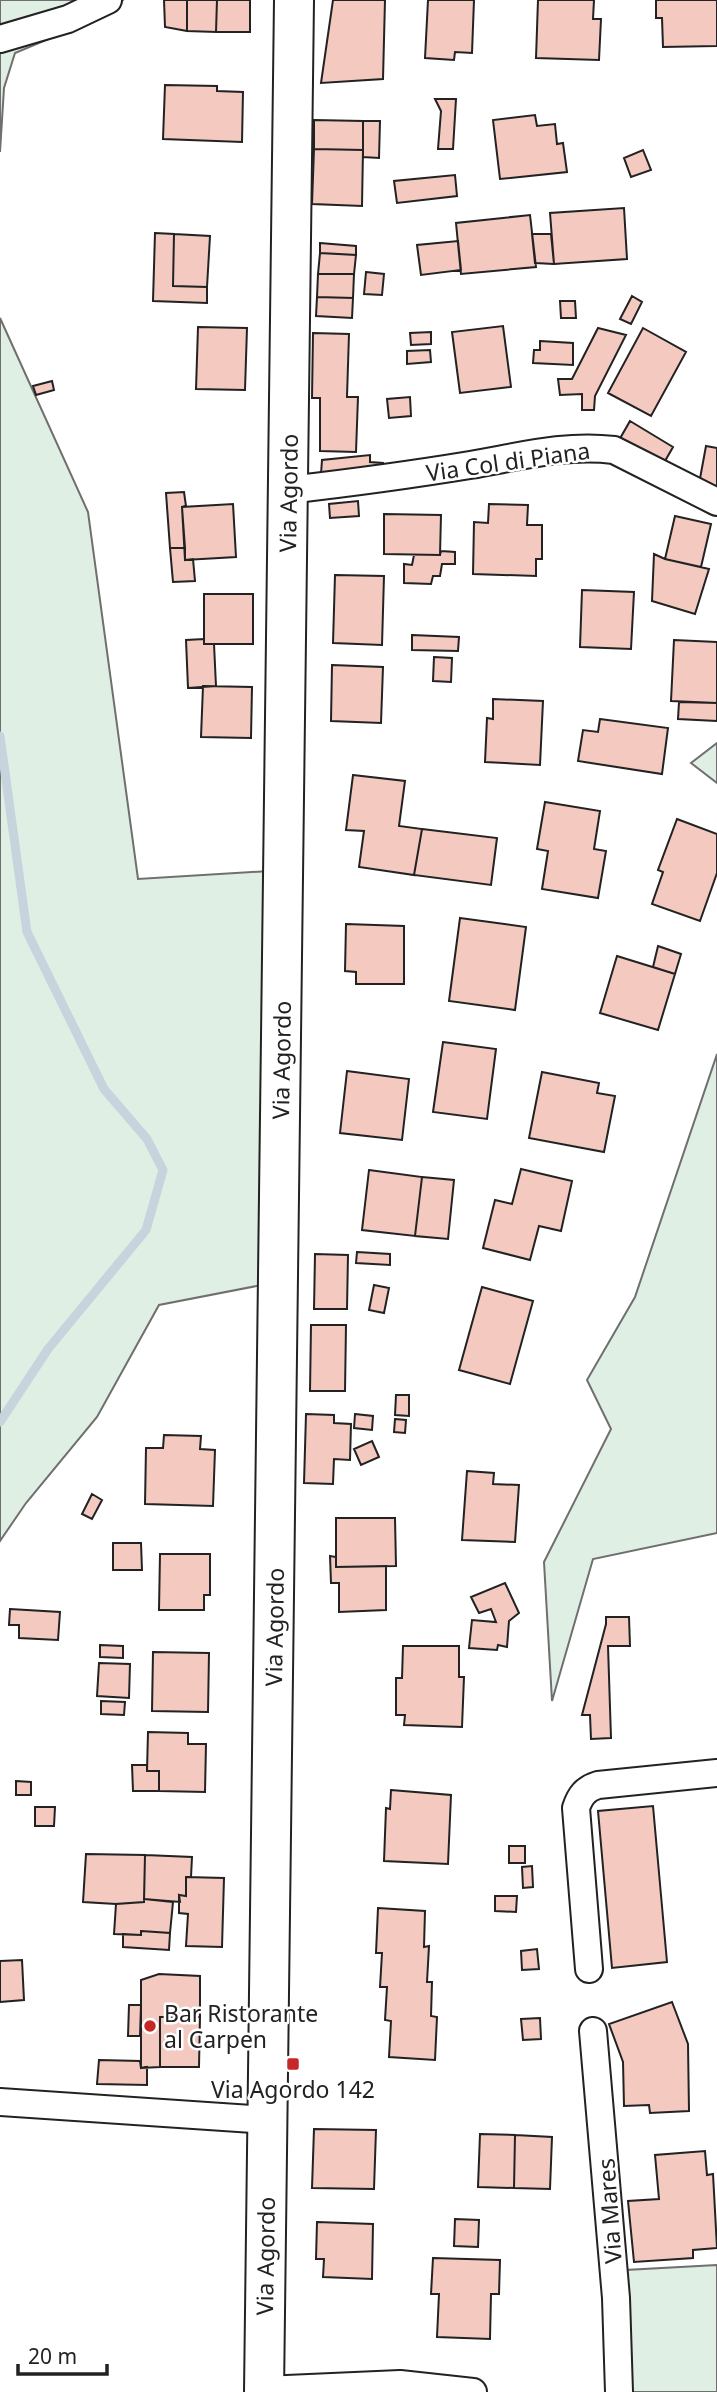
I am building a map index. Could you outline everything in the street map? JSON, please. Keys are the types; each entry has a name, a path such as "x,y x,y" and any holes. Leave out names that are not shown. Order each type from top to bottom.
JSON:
{"main road":[{"name":"Via Agordo","path":"264,2391 295,0"}],"street":[{"path":"0,39 68,19 108,0"},
{"name":"Via Col di Piana","path":"288,490 432,471 550,450 595,447 614,450 717,502"},
{"path":"589,1969 576,1808 583,1793 598,1785 717,1773"},
{"name":"Via Mares","path":"593,2031 616,2298 619,2392"},
{"path":"0,2102 267,2120"},
{"path":"264,2391 400,2384 472,2392"}],"green space":[{"path":"0,0 123,0 106,15 15,53 4,88 0,152"},
{"path":"0,318 88,512 138,879 269,871 267,1284 159,1305 97,1417 26,1503 0,1541"},
{"path":"717,743 717,783 691,763"},
{"path":"717,1054 717,1533 593,1559 552,1701 544,1562 611,1429 587,1380 635,1297"},
{"path":"717,2265 717,2392 613,2392 607,2271"}],"building":[{"path":"164,0 187,0 187,31 165,27"},
{"path":"187,0 217,0 216,32 187,31"},
{"path":"217,0 250,0 250,32 216,32"},
{"path":"333,0 385,0 383,79 321,83"},
{"path":"428,0 474,0 472,53 455,52 454,60 425,58"},
{"path":"538,0 594,0 593,19 601,19 599,60 536,58"},
{"path":"656,0 717,0 717,46 663,47 662,18 656,18"},
{"path":"165,85 217,86 217,91 243,92 242,142 163,139"},
{"path":"435,99 456,99 453,149 438,149 441,111"},
{"path":"535,115 537,126 555,124 557,144 563,143 567,172 500,179 493,120"},
{"path":"314,120 363,121 363,150 314,149"},
{"path":"363,121 380,121 379,158 363,157"},
{"path":"314,149 363,150 362,206 312,204"},
{"path":"643,150 651,170 631,177 624,158"},
{"path":"455,175 457,196 397,203 394,181"},
{"path":"624,208 627,259 554,264 550,213"},
{"path":"530,215 536,267 461,274 456,223"},
{"path":"155,233 174,234 173,286 207,287 207,303 153,301"},
{"path":"174,234 210,236 207,287 173,286"},
{"path":"532,234 551,234 554,264 535,263"},
{"path":"458,241 461,270 421,275 417,245"},
{"path":"320,243 356,246 356,255 320,253"},
{"path":"320,253 356,255 354,274 318,274"},
{"path":"366,272 384,274 382,295 364,294"},
{"path":"318,274 354,274 353,298 317,297"},
{"path":"632,296 642,302 631,324 620,319"},
{"path":"317,297 353,298 352,318 316,316"},
{"path":"560,301 575,301 576,318 561,318"},
{"path":"503,326 511,387 460,393 452,332"},
{"path":"198,327 247,328 245,390 196,389"},
{"path":"598,328 626,335 595,396 594,410 582,410 582,394 560,395 558,379 572,379"},
{"path":"643,328 686,352 651,416 608,393"},
{"path":"431,332 431,344 411,345 410,333"},
{"path":"313,333 349,334 347,397 358,397 356,452 320,451 320,398 312,398"},
{"path":"540,341 573,343 573,365 533,363 534,350 540,350"},
{"path":"430,350 431,362 407,364 407,351"},
{"path":"52,381 54,390 36,395 33,386"},
{"path":"410,397 411,416 389,418 387,399"},
{"path":"630,421 673,447 661,468 618,442"},
{"path":"706,446 717,448 717,487 699,484"},
{"path":"370,455 370,462 383,463 384,470 321,474 322,460"},
{"path":"184,492 186,506 182,507 185,548 170,548 166,493"},
{"path":"358,501 359,516 330,518 329,504"},
{"path":"233,504 236,557 185,560 182,507"},
{"path":"489,504 528,505 527,525 542,525 542,559 536,559 536,576 473,574 474,522 488,523"},
{"path":"384,514 441,515 440,555 384,554"},
{"path":"675,516 711,524 701,567 665,559"},
{"path":"170,548 185,548 185,560 193,559 195,581 173,582"},
{"path":"441,551 455,552 455,564 442,564 440,576 433,576 431,584 404,583 404,564 412,565 414,555 440,555"},
{"path":"654,554 709,569 695,614 652,601"},
{"path":"335,575 384,576 382,645 333,643"},
{"path":"582,590 634,592 631,649 580,647"},
{"path":"204,594 253,594 253,644 204,644"},
{"path":"412,635 459,637 458,651 412,650"},
{"path":"204,639 204,644 214,644 216,686 188,688 186,640"},
{"path":"674,640 717,642 717,703 671,701"},
{"path":"434,657 452,658 451,682 433,681"},
{"path":"332,665 383,667 381,723 331,721"},
{"path":"203,686 252,687 251,738 201,737"},
{"path":"493,699 543,701 540,765 485,762 487,718 493,719"},
{"path":"679,702 717,703 717,721 678,719"},
{"path":"600,719 668,728 662,774 578,761 583,730 598,732"},
{"path":"353,775 405,781 399,826 422,829 414,875 359,867 364,831 346,830"},
{"path":"545,802 600,811 594,849 606,851 598,898 542,889 548,851 537,849"},
{"path":"677,819 717,834 717,873 700,921 652,904 663,872 658,870"},
{"path":"422,829 497,838 491,885 414,875"},
{"path":"460,918 526,927 515,1010 449,1001"},
{"path":"346,924 404,926 404,984 356,984 356,972 345,971"},
{"path":"658,946 681,954 675,974 653,967"},
{"path":"617,956 675,974 658,1030 600,1013"},
{"path":"443,1042 496,1049 487,1119 433,1112"},
{"path":"347,1071 409,1079 402,1140 340,1133"},
{"path":"542,1072 599,1083 597,1093 615,1096 604,1152 529,1138"},
{"path":"521,1169 572,1181 561,1231 539,1226 530,1260 483,1248 495,1200 512,1204"},
{"path":"369,1170 422,1177 415,1236 362,1230"},
{"path":"422,1177 454,1180 448,1239 415,1236"},
{"path":"357,1252 390,1254 390,1265 356,1263"},
{"path":"315,1254 348,1255 347,1309 314,1309"},
{"path":"374,1285 389,1288 384,1313 369,1310"},
{"path":"482,1287 533,1301 510,1384 459,1370"},
{"path":"311,1325 346,1325 345,1391 310,1391"},
{"path":"396,1395 409,1395 409,1416 395,1415"},
{"path":"306,1414 334,1415 334,1423 351,1424 350,1460 334,1459 333,1484 304,1483"},
{"path":"355,1414 373,1416 372,1430 354,1428"},
{"path":"395,1419 406,1420 405,1433 394,1432"},
{"path":"164,1435 201,1436 200,1449 215,1450 213,1506 145,1504 146,1448 163,1448"},
{"path":"372,1441 379,1457 361,1465 354,1449"},
{"path":"467,1471 494,1473 493,1484 519,1485 515,1542 462,1540"},
{"path":"92,1494 102,1500 92,1519 82,1514"},
{"path":"336,1518 395,1518 396,1566 336,1567"},
{"path":"113,1543 141,1543 142,1570 113,1570"},
{"path":"160,1554 210,1554 210,1595 204,1595 204,1610 159,1610"},
{"path":"330,1556 336,1557 336,1567 386,1566 386,1610 339,1612 339,1583 331,1583"},
{"path":"505,1583 519,1613 509,1621 507,1647 498,1645 497,1650 469,1648 472,1620 496,1622 491,1609 479,1613 471,1597"},
{"path":"10,1609 60,1612 58,1640 19,1638 19,1625 9,1625"},
{"path":"606,1617 629,1617 630,1646 608,1646 611,1738 591,1739 590,1715 582,1715"},
{"path":"100,1645 123,1646 123,1658 100,1657"},
{"path":"403,1646 459,1646 459,1677 464,1677 462,1727 404,1725 405,1715 396,1715 396,1678 402,1678"},
{"path":"153,1652 209,1653 208,1712 152,1711"},
{"path":"99,1663 130,1664 129,1698 97,1696"},
{"path":"101,1701 125,1702 124,1715 101,1714"},
{"path":"148,1732 188,1733 188,1744 206,1744 205,1792 159,1791 159,1771 147,1771"},
{"path":"132,1765 147,1765 147,1771 159,1771 159,1791 133,1791"},
{"path":"16,1781 31,1782 31,1795 16,1795"},
{"path":"391,1790 451,1795 448,1864 384,1861 386,1808 390,1809"},
{"path":"653,1806 667,1962 612,1968 598,1811"},
{"path":"35,1807 55,1807 54,1826 35,1826"},
{"path":"509,1846 525,1846 525,1863 509,1863"},
{"path":"86,1854 145,1855 144,1902 83,1902"},
{"path":"145,1855 192,1857 191,1877 186,1877 186,1896 179,1895 180,1902 144,1899"},
{"path":"532,1866 533,1887 523,1888 522,1867"},
{"path":"186,1877 224,1878 222,1947 186,1946 188,1914 179,1913 179,1895 186,1896"},
{"path":"495,1896 517,1896 516,1912 495,1911"},
{"path":"144,1899 173,1902 170,1933 141,1931 141,1935 114,1934 116,1904 144,1902"},
{"path":"378,1908 425,1911 424,1947 429,1946 427,1982 432,1982 431,2016 437,2017 435,2060 389,2057 391,2021 385,2020 387,1987 380,1987 382,1953 376,1953"},
{"path":"141,1931 170,1933 169,1950 123,1947 123,1934 141,1935"},
{"path":"537,1949 539,1969 522,1970 521,1951"},
{"path":"22,1960 24,2000 0,2002 0,1961"},
{"name":"Bar Ristorante al Carpen","path":"159,1974 200,1976 200,2017 160,2017 160,2067 141,2068 141,1980"},
{"path":"672,2002 688,2044 689,2111 650,2113 649,2105 624,2106 623,2062 609,2024"},
{"path":"129,2005 141,2005 140,2036 128,2036"},
{"path":"160,2017 200,2017 199,2067 160,2067"},
{"path":"540,2018 541,2039 523,2040 521,2019"},
{"path":"99,2060 140,2061 141,2068 147,2067 147,2085 97,2084"},
{"path":"314,2129 376,2130 374,2189 312,2188"},
{"path":"480,2134 515,2135 514,2188 478,2187"},
{"path":"515,2135 552,2137 550,2189 514,2188"},
{"path":"705,2151 707,2175 713,2174 717,2248 693,2250 693,2258 634,2262 628,2201 659,2199 655,2155"},
{"path":"455,2219 479,2220 478,2247 454,2246"},
{"path":"317,2222 373,2224 372,2279 323,2277 324,2259 316,2259"},
{"path":"433,2258 500,2260 499,2294 491,2294 490,2339 437,2337 439,2294 431,2294"}],"waterway":[{"path":"0,736 27,932 104,1089 147,1139 163,1170 146,1230 48,1349 0,1422"}],"place":[{"name":"Bar Ristorante al Carpen","path":"150,2026"},
{"name":"Via Agordo 142","path":"293,2064"}]}
